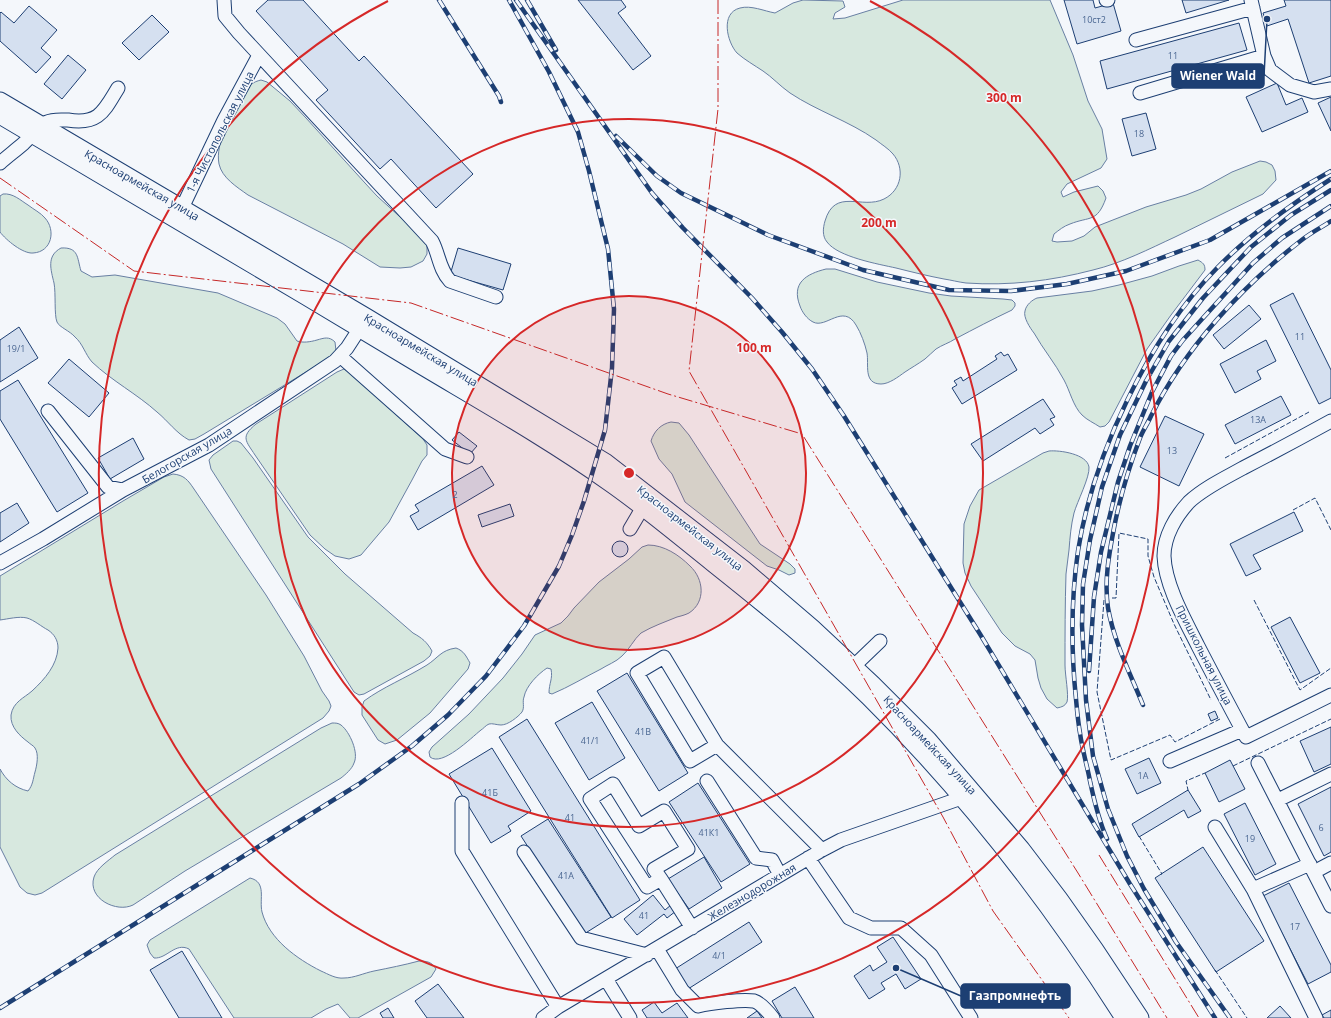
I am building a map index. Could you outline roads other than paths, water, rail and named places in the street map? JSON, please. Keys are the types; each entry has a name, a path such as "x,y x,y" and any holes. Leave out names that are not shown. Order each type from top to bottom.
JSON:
{"main road":[{"name":"Красноармейская улица","path":"0,101 37,130 554,446 611,483 643,507 803,637 846,675 1021,849 1095,950 1140,1018"},
{"name":"Красноармейская улица","path":"0,115 37,130 182,208 366,317 605,462 743,569 854,666 908,719 968,795 1009,855 1099,979 1124,1018"}],"street":[{"path":"224,0 225,16 259,55 432,241 437,251 439,262 445,275 450,281 496,297"},
{"path":"1136,40 1252,4 1264,56 1270,70 1290,85 1314,92 1331,89"},
{"name":"1-я Чистопольская улица","path":"182,208 224,120 259,55"},
{"path":"1140,92 1264,56"},
{"path":"0,163 49,121 79,122 97,116 105,109 118,88"},
{"name":"Белогорская улица","path":"0,563 43,539 123,490 209,444 340,356 360,328"},
{"path":"340,356 445,450 467,458"},
{"path":"48,411 108,487 123,490"},
{"name":"Пришкольная улица","path":"1244,734 1179,610 1166,572 1164,555 1166,542 1170,529 1179,514 1189,502 1228,477 1331,421"},
{"path":"630,529 643,507"},
{"path":"854,666 880,641"},
{"path":"716,744 690,761 637,673 664,657 716,744 822,850"},
{"path":"1170,761 1244,734 1331,695"},
{"path":"1258,763 1331,906"},
{"path":"1278,800 1331,774"},
{"path":"707,781 756,858 772,860 780,875"},
{"path":"661,879 647,887 590,799 613,784 639,826 664,811 688,849 654,869 661,879 692,928"},
{"name":"Железнодорожная","path":"543,1018 808,858 841,840 968,795"},
{"path":"462,803 462,851 558,1008"},
{"path":"1215,827 1253,889 1316,1018"},
{"path":"524,852 582,938 652,952 682,990 698,1006 710,1003 743,1001 756,1002 773,1018"},
{"path":"808,858 848,918 871,928 901,928 931,955 971,1018"},
{"path":"1253,889 1312,868 1331,863"},
{"path":"606,979 630,1018"}],"railway":[{"path":"439,0 499,96 501,102"},
{"path":"0,1008 359,784 412,746 448,715 486,676 524,626 559,566 584,501 605,430 612,368 614,309 608,249 578,132 549,72 509,0"},
{"path":"516,0 652,193 683,228 752,298 812,369 844,416 980,634 1130,884 1215,1018"},
{"path":"527,0 556,50"},
{"path":"616,136 657,176 681,193 768,235 863,270 949,290 1011,291 1067,284 1126,271 1210,240 1331,171"},
{"path":"1107,839 1095,803 1081,739 1074,681 1074,587 1078,551 1085,514 1096,476 1128,399 1147,363 1169,328 1192,296 1217,268 1257,231 1286,209 1331,179"},
{"path":"1230,1018 1176,942 1144,889 1127,856 1108,809 1093,756 1086,700 1082,625 1083,584 1090,540 1102,487 1120,435 1146,381 1169,341 1203,298 1251,247 1291,215 1331,190"},
{"path":"1089,671 1094,597 1101,552 1118,482 1130,446 1152,392 1171,356 1183,340 1253,263 1282,238 1331,206"},
{"path":"1143,705 1114,633 1107,598 1109,558 1116,516 1125,482 1140,438 1165,391 1181,366 1217,319 1259,276 1281,257 1306,236 1331,221"}],"place":[{"name":"Wiener Wald","path":"1267,19"},
{"name":"Газпромнефть","path":"896,968"}]}
